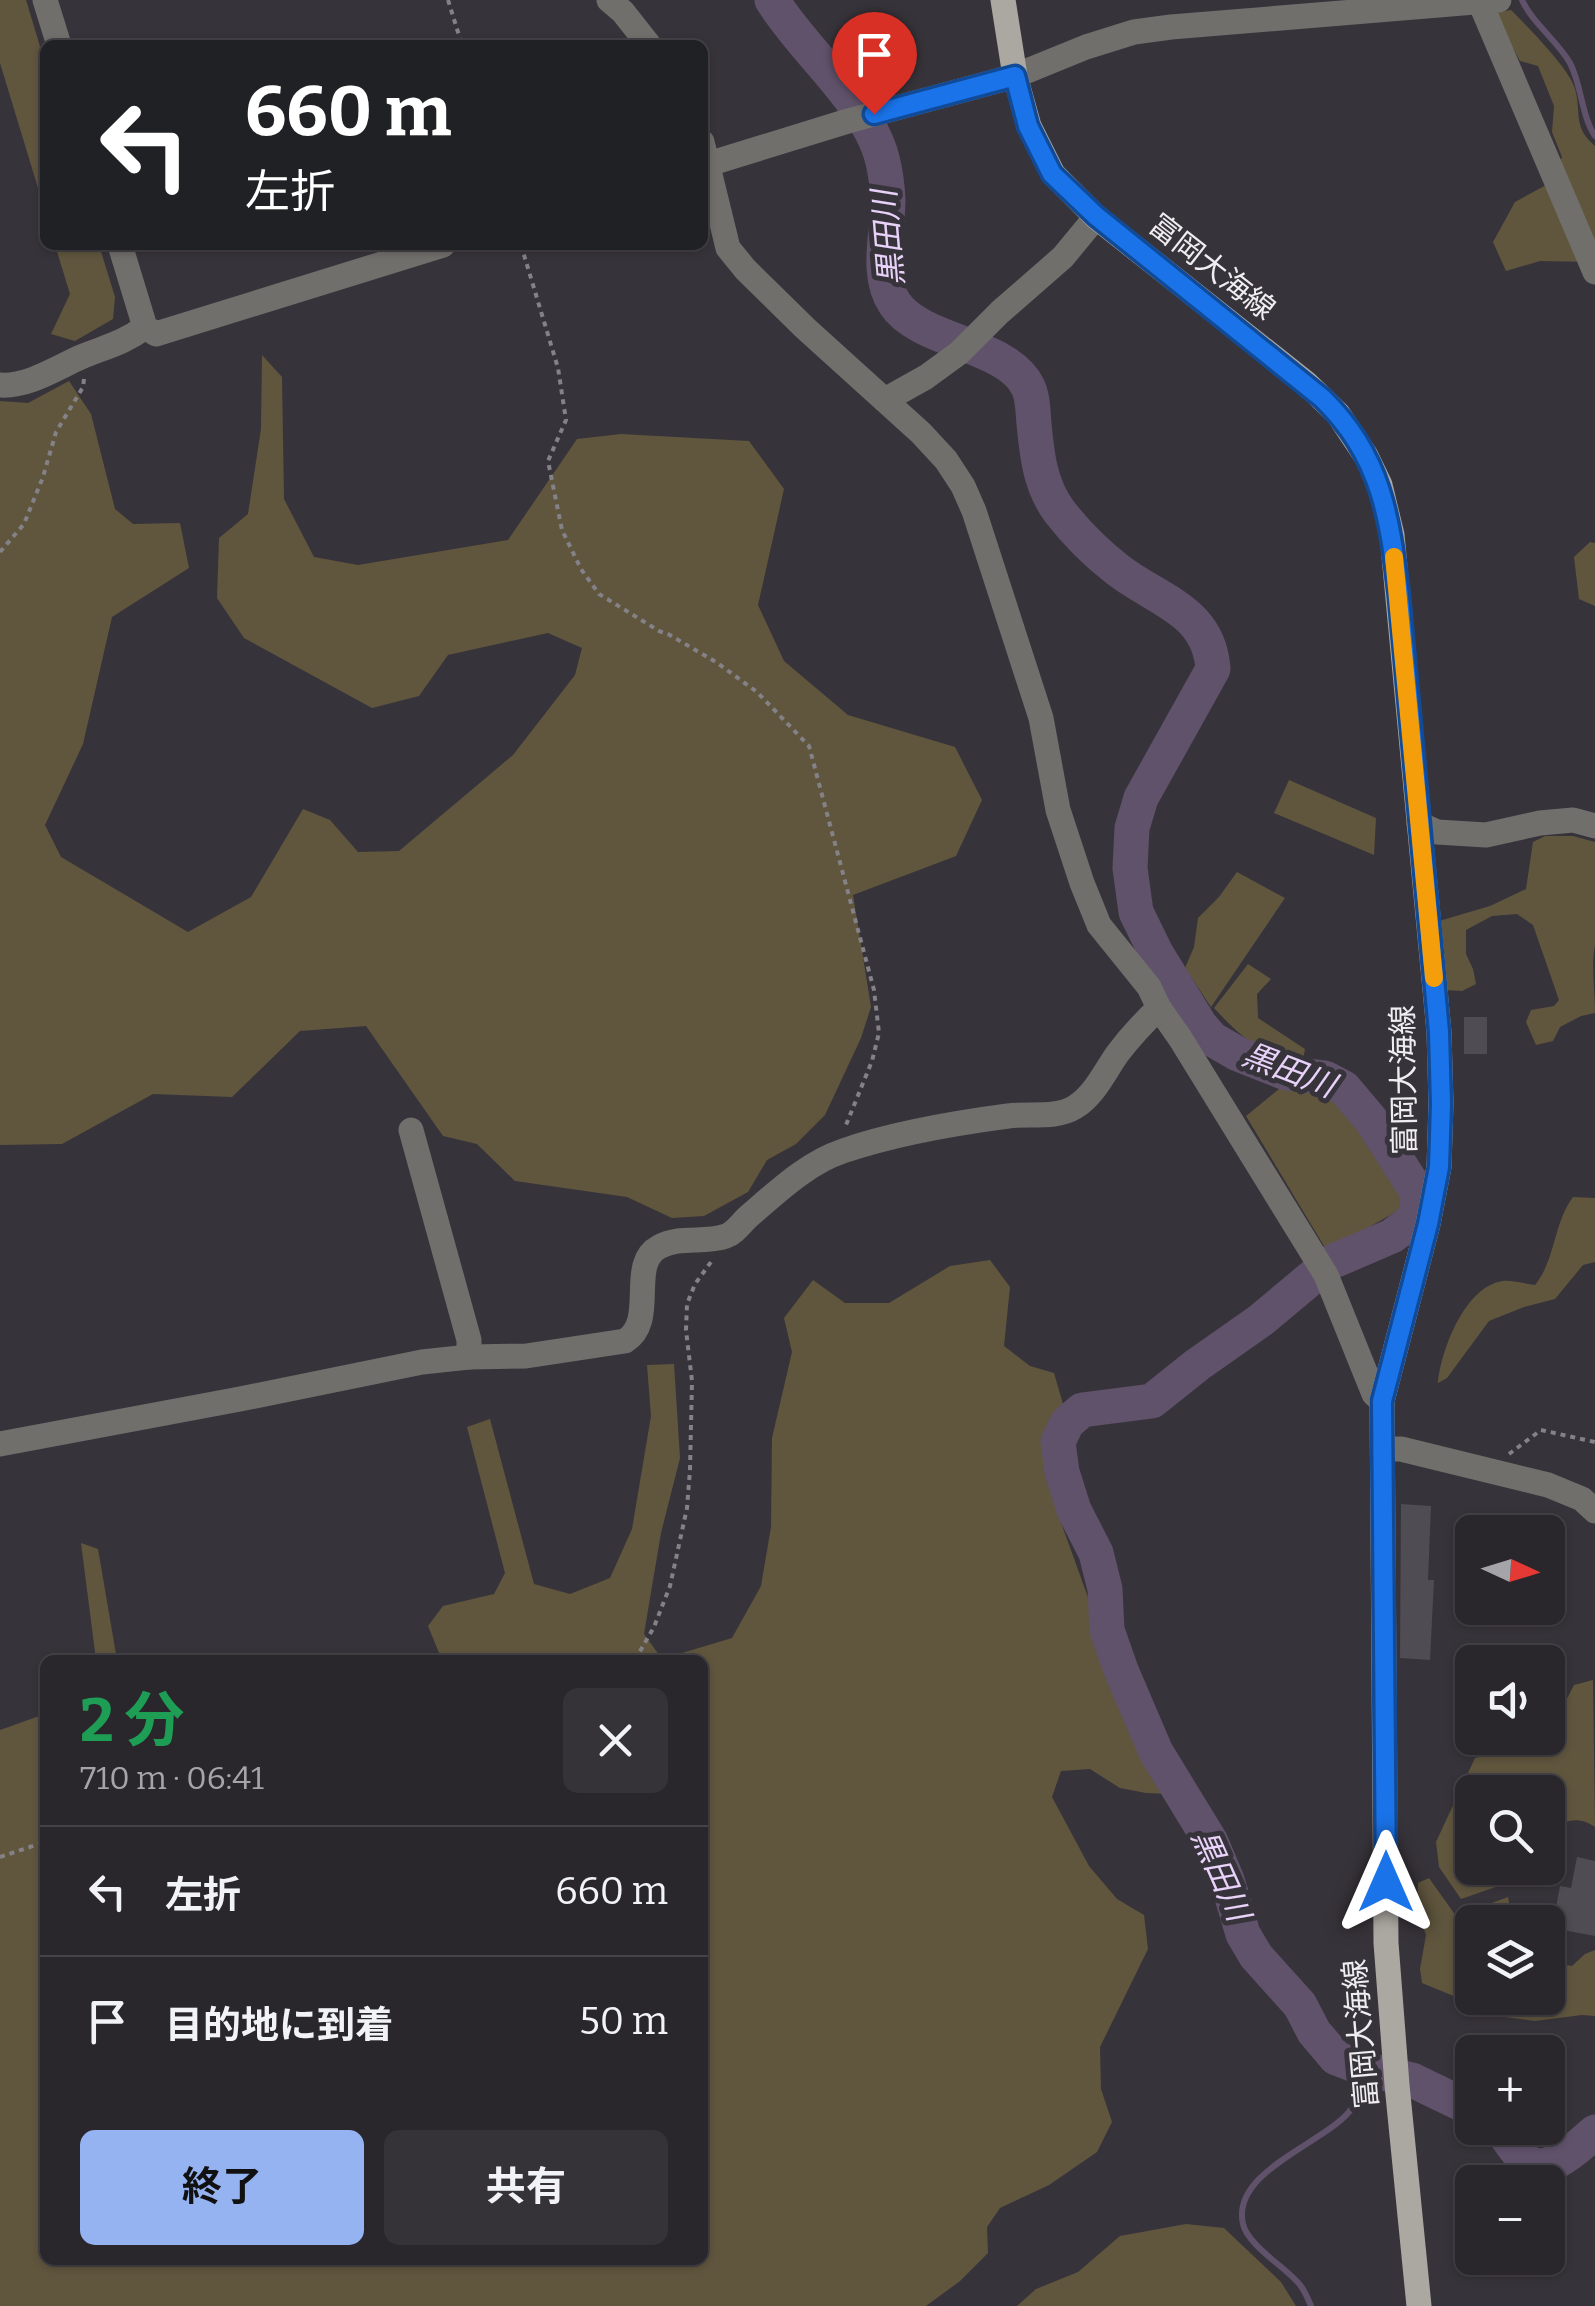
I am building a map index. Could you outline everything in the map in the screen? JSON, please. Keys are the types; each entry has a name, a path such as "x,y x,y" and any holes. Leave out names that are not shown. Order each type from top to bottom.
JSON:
{"main road":[{"name":"富岡大海線","path":"1003,0 1015,76 1028,126 1052,174 1096,216 1306,383 1338,414 1366,456 1380,486 1392,536 1439,1032 1441,1104 1439,1167 1428,1224 1382,1401 1386,1943 1419,2306"}],"street":[{"path":"45,0 57,40"},
{"path":"609,0 645,40"},
{"path":"708,156 1015,76 1134,32 1490,1 1595,272"},
{"path":"708,169 728,248 805,328 921,433 963,486 1041,718 1058,810 1099,926 1149,987 1322,1268 1374,1394 1382,1401"},
{"path":"885,400 967,345 1063,257 1096,216"},
{"path":"122,250 145,327 156,334 427,250"},
{"path":"0,385 33,379 128,340 145,327"},
{"path":"1419,824 1436,832 1486,835 1573,820 1595,826"},
{"path":"0,1444 422,1362 526,1356 625,1342 635,1335 640,1320 645,1263 654,1249 674,1240 728,1236 807,1168 840,1152 975,1121 1054,1114 1074,1108 1092,1092 1133,1035 1159,1008"},
{"path":"411,1130 469,1340 469,1357"},
{"path":"1383,1449 1401,1449 1548,1485 1582,1500 1595,1511"}],"path":[{"path":"448,0 460,40"},
{"path":"523,250 558,368 566,420 548,461 562,530 582,569 598,594 716,662 757,692 809,746 874,990 879,1032 872,1061 840,1141 840,1152"},
{"path":"0,552 24,524 44,477 56,432 83,387 85,355"},
{"path":"637,1655 654,1627 670,1586 686,1508 692,1381 687,1304 695,1284 728,1236"},
{"path":"1487,1471 1541,1430 1595,1442"},
{"path":"0,1856 40,1844"}],"shaded area":[{"path":"0,0 26,0 40,46 40,195 0,63"},
{"path":"1511,10 1565,70 1575,89 1580,126 1595,146 1595,262 1540,261 1506,271 1493,242 1515,202 1548,184 1562,157 1552,132 1554,106 1538,66 1520,61 1494,13"},
{"path":"57,250 101,250 115,297 113,319 75,341 51,334 70,294"},
{"path":"262,355 282,377 284,499 314,557 358,565 508,540 577,439 621,434 749,441 784,489 758,605 784,661 848,715 955,747 982,800 956,856 853,895 871,1007 861,1038 825,1115 796,1144 767,1160 748,1192 704,1216 672,1218 627,1197 515,1181 477,1144 443,1136 366,1026 300,1031 232,1097 153,1094 62,1144 0,1145 0,401 28,403 69,381 91,414 115,509 133,524 180,523 189,568 112,617 83,744 45,825 61,857 188,932 251,897 303,809 330,820 358,852 399,851 513,755 575,675 582,648 548,633 448,655 419,696 372,708 244,638 217,598 219,538 248,514 261,429"},
{"path":"1590,542 1595,543 1595,606 1579,599 1574,557"},
{"path":"1289,780 1376,818 1374,855 1274,813"},
{"path":"1545,836 1573,836 1595,842 1595,1013 1560,1027 1553,1041 1536,1045 1526,1022 1531,1010 1554,1006 1559,1000 1533,925 1517,914 1492,916 1466,930 1466,954 1476,984 1462,991 1444,990 1439,921 1490,906 1526,889 1533,842"},
{"path":"1237,872 1285,898 1211,1007 1185,968 1194,947 1198,918"},
{"path":"1248,964 1271,979 1257,994 1258,1018 1305,1049 1303,1060 1276,1055 1253,1044 1214,1008"},
{"path":"1279,1089 1331,1096 1353,1115 1402,1187 1401,1209 1327,1251 1246,1116"},
{"path":"1573,1197 1595,1198 1595,1262 1583,1265 1555,1299 1489,1321 1447,1378 1438,1383 1450,1338 1467,1307 1489,1285 1503,1281 1535,1285"},
{"path":"990,1260 1010,1287 1004,1346 1030,1366 1054,1373 1063,1404 1047,1447 1059,1517 1137,1733 1171,1794 1120,1788 1090,1769 1061,1771 1052,1797 1089,1866 1117,1899 1144,1915 1148,1949 1100,2047 1101,2089 1112,2122 1097,2152 1049,2185 1000,2208 987,2227 988,2253 960,2281 926,2306 0,2306 0,1730 40,1716 40,2265 708,2265 708,1655 675,1655 732,1638 761,1586 771,1527 772,1438 792,1352 784,1318 813,1280 845,1303 889,1303 950,1266"},
{"path":"674,1364 680,1458 661,1533 644,1634 659,1655 440,1655 428,1626 443,1606 494,1594 505,1573 467,1427 490,1419 534,1584 570,1594 610,1578 632,1529 651,1416 647,1365"},
{"path":"81,1543 98,1549 116,1655 95,1655"},
{"path":"1593,1680 1595,1827 1582,1821 1565,1823 1565,1775 1467,1775 1475,1758 1487,1755 1565,1755 1565,1702 1574,1685"},
{"path":"1455,1801 1455,1885 1501,1885 1461,1899 1439,1867 1436,1842"},
{"path":"1429,1878 1455,1915 1455,1997 1422,1983 1420,1969 1426,1935 1417,1911 1418,1883"},
{"path":"1508,1897 1510,1905 1486,1905"},
{"path":"1595,1950 1595,2016 1535,2021 1500,2015 1565,2015 1565,1965 1572,1966"},
{"path":"1186,2224 1224,2228 1281,2282 1296,2306 1017,2306 1036,2289 1078,2272 1120,2236"}],"building":[{"path":"1464,1017 1487,1017 1487,1054 1464,1054"},
{"path":"1401,1504 1431,1506 1428,1580 1434,1580 1430,1660 1400,1658"},
{"path":"1577,1857 1595,1861 1595,1936 1565,1930 1565,1905 1556,1905 1560,1886 1571,1888"}],"waterway":[{"name":"黒田川","path":"772,0 841,86 876,141 888,192 885,280 895,304 924,327 984,352 1018,373 1030,391 1040,469 1059,511 1110,563 1192,620 1209,649 1213,669 1141,798 1132,828 1130,868 1136,912 1156,953 1212,1039 1286,1073 1325,1078 1344,1088 1372,1121 1418,1193 1413,1220 1392,1236 1329,1263 1261,1320 1152,1401 1082,1410 1067,1423 1058,1442 1074,1510 1096,1553 1105,1589 1107,1630 1121,1670 1156,1752 1211,1842 1243,1934 1256,1956 1300,2005 1314,2032 1336,2058 1412,2080 1455,2101"},
{"path":"1522,0 1570,63 1595,136"},
{"path":"1311,2306 1300,2285 1246,2232 1243,2206 1264,2174 1349,2112 1358,2097 1365,2069"},
{"name":"黒田川","path":"1513,2145 1525,2160 1543,2166 1562,2158 1595,2132"}],"slow traffic":[{"path":"1394,557 1434,978"}],"route":[{"path":"874,114 1015,76 1028,126 1052,174 1096,216 1322,398 1338,414 1366,456 1380,486 1392,536 1399,597 1439,1032 1441,1104 1439,1167 1428,1224 1382,1401 1386,1882"}]}
